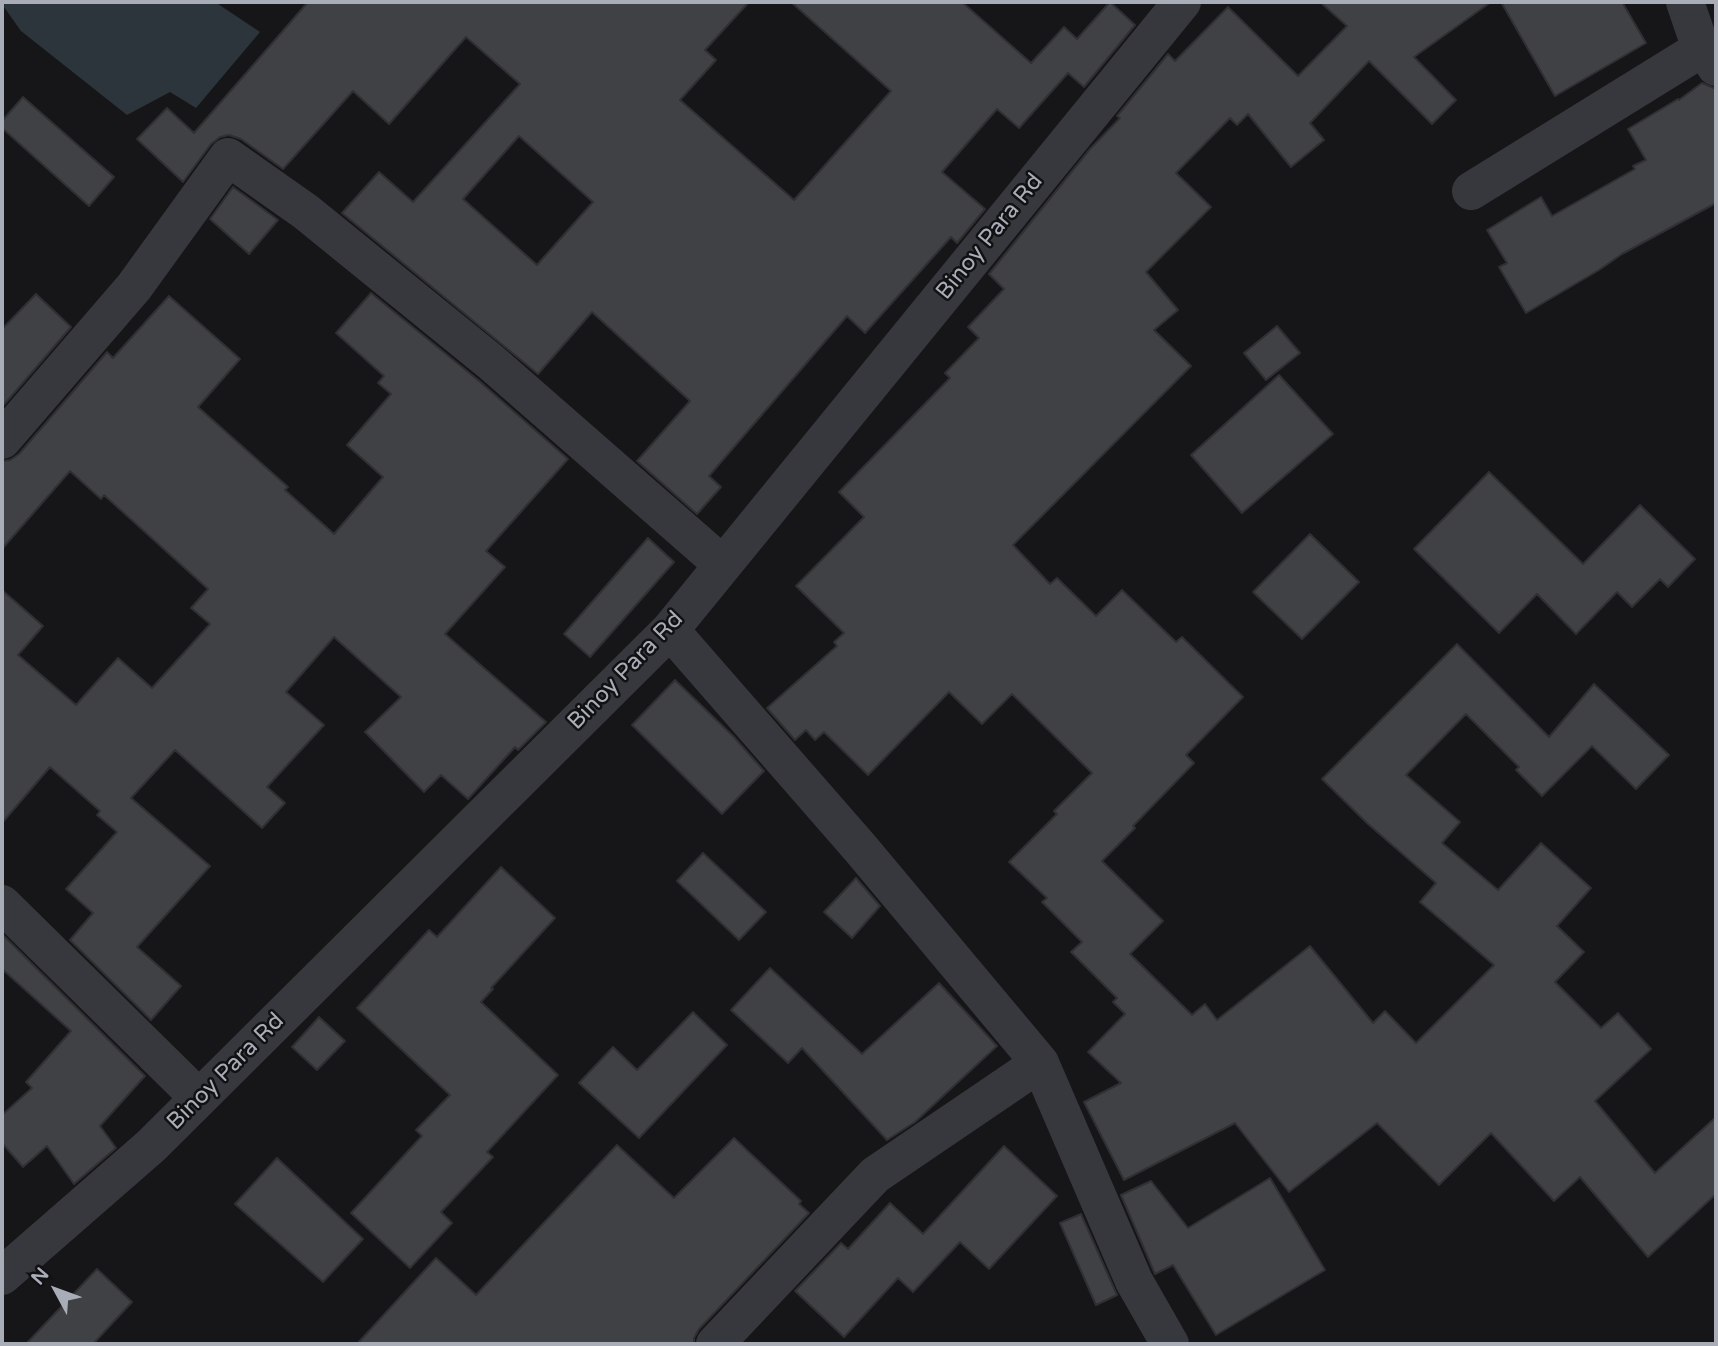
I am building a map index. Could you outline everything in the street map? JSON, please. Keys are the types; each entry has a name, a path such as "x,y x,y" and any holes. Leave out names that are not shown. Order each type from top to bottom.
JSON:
{"street":[{"name":"Binoy Para Rd","path":"2,1276 151,1146 670,630 1182,2"},
{"path":"1471,191 1710,57 1697,37 1685,2"},
{"path":"2,440 134,287 228,157 306,212 492,363 723,565"},
{"path":"670,630 861,849 1040,1063 1134,1281 1170,1344"},
{"path":"2,904 199,1098"},
{"path":"715,1344 875,1175 1040,1063"}],"shaded area":[{"path":"5,2 215,2 260,32 196,108 170,92 127,115 21,31 4,7"}],"building":[{"path":"308,2 749,2 705,50 716,60 680,100 794,200 891,91 791,2 962,2 1031,63 1064,27 1077,39 1110,2 1135,25 1084,87 1068,73 1019,128 997,109 942,172 985,209 957,243 951,237 865,333 847,316 709,476 721,487 697,514 637,461 690,401 592,312 538,374 342,213 379,172 413,202 520,84 466,37 389,124 353,91 283,169 241,139 229,135 220,137 211,144 183,182 137,139 167,108 194,133","holes":["519,136 593,202 537,265 463,199"]},
{"path":"1320,2 1491,2 1414,57 1456,100 1432,124 1369,61 1310,123 1324,140 1291,167 1248,114 1237,125 1230,118 1176,173 1211,207 1146,272 1178,310 1154,330 1191,366 1013,545 1050,584 1057,578 1096,616 1122,590 1176,642 1182,637 1243,697 1186,755 1194,763 1102,861 1163,921 1130,954 1192,1015 1205,1004 1217,1020 1310,946 1373,1023 1385,1011 1416,1043 1494,965 1420,902 1436,883 1368,824 1322,779 1457,644 1549,737 1594,684 1669,755 1636,789 1592,746 1542,796 1516,770 1519,767 1466,714 1406,775 1460,822 1442,843 1498,890 1541,843 1591,888 1557,926 1584,952 1555,982 1601,1028 1618,1013 1651,1049 1595,1101 1655,1173 1716,1117 1716,1194 1648,1257 1580,1177 1554,1201 1491,1133 1439,1185 1377,1123 1289,1192 1235,1123 1124,1180 1084,1102 1121,1083 1088,1052 1125,1014 1113,1002 1117,998 1071,952 1082,942 1042,902 1047,898 1009,862 1057,814 1054,811 1092,773 1012,694 982,724 949,692 868,775 824,732 815,740 806,730 795,740 767,708 837,646 834,642 844,633 796,586 864,517 839,492 950,378 945,373 979,338 968,327 1004,289 989,274 1090,149 1120,118 1117,116 1168,54 1175,61 1228,7 1298,76 1347,26"},
{"path":"1501,2 1622,2 1646,43 1555,96"},
{"path":"1702,83 1716,89 1716,203 1622,254 1526,313 1499,267 1507,263 1487,230 1541,197 1552,216 1635,169 1633,166 1646,160 1628,129 1679,100"},
{"path":"23,97 114,177 89,206 2,128 2,121"},
{"path":"233,187 278,220 249,254 210,219"},
{"path":"371,293 478,380 568,459 486,551 505,567 445,634 546,722 518,750 515,747 468,799 441,775 424,792 365,732 401,697 334,637 286,692 324,725 267,787 285,803 262,828 175,750 131,798 210,866 137,947 181,986 151,1020 70,940 93,913 66,889 117,832 97,815 100,811 50,767 2,823 2,590 43,626 18,655 76,705 118,658 152,688 210,624 191,608 208,589 104,495 101,499 70,471 2,549 2,461 10,460 19,454 107,352 113,358 169,296 240,359 198,407 288,487 285,490 334,534 383,477 347,445 391,394 378,383 384,376 336,333"},
{"path":"36,294 71,327 2,407 2,329"},
{"path":"1277,326 1300,353 1266,380 1244,353"},
{"path":"1279,375 1333,434 1242,513 1191,455"},
{"path":"1489,472 1583,564 1640,505 1695,559 1668,587 1660,579 1632,607 1617,592 1576,634 1537,594 1499,633 1414,549"},
{"path":"1310,534 1359,582 1302,639 1253,592"},
{"path":"648,538 674,562 590,657 564,634"},
{"path":"675,680 734,737 764,771 722,814 632,725"},
{"path":"703,853 766,912 739,940 677,881"},
{"path":"501,867 555,918 481,1002 558,1075 487,1152 493,1157 441,1212 452,1223 410,1268 351,1213 422,1136 416,1130 450,1095 357,1008 429,930 437,937"},
{"path":"856,878 880,906 852,938 824,912"},
{"path":"2,934 145,1076 100,1126 116,1148 74,1184 47,1146 23,1167 2,1143 2,1115 32,1088 26,1082 71,1031 2,969"},
{"path":"770,968 862,1054 939,983 997,1046 915,1122 887,1140 802,1048 788,1063 731,1010"},
{"path":"693,1012 727,1045 639,1138 579,1083 613,1047 637,1070"},
{"path":"319,1017 345,1041 317,1070 292,1047"},
{"path":"734,1138 801,1201 799,1204 809,1213 699,1329 694,1344 357,1344 436,1258 476,1295 617,1145 674,1198"},
{"path":"1004,1146 1057,1196 989,1269 960,1242 913,1292 898,1278 844,1337 795,1291 841,1243 848,1249 890,1203 923,1234"},
{"path":"277,1158 363,1239 323,1282 235,1204"},
{"path":"1270,1178 1325,1270 1216,1335 1173,1265 1155,1274 1121,1195 1151,1181 1188,1228"},
{"path":"1081,1214 1117,1295 1096,1305 1060,1223"},
{"path":"97,1269 132,1302 93,1344 26,1344"}]}
